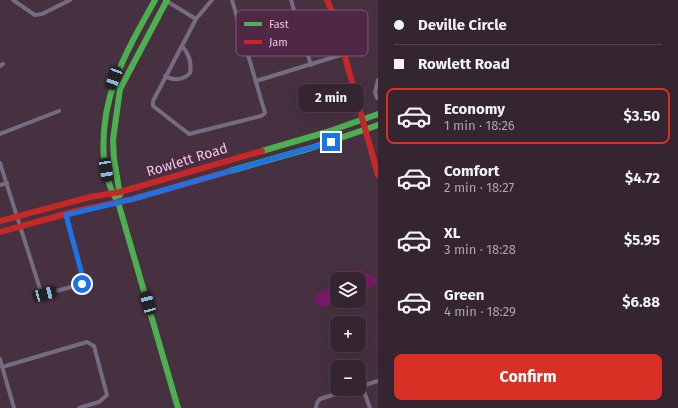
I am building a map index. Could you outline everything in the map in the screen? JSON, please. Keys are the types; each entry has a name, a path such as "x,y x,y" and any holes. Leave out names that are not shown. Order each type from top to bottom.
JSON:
{"street":[{"path":"13,0 35,15 42,14 70,0"},
{"path":"155,0 121,63 107,99 102,131 104,162 111,194 118,202 178,408"},
{"path":"118,202 120,192 114,159 113,130 120,89 166,0 196,18"},
{"path":"212,0 196,18 165,76 153,101 153,106 189,134 264,115 248,56"},
{"path":"232,0 236,14"},
{"path":"291,0 294,10"},
{"path":"327,0 332,10"},
{"path":"165,76 174,80 183,78 190,73 191,61 187,52 182,46"},
{"path":"308,56 311,65"},
{"path":"256,82 338,56"},
{"path":"345,56 378,176"},
{"path":"121,63 130,68"},
{"path":"377,98 375,92 378,80"},
{"path":"0,134 59,111"},
{"name":"Rowlett Road","path":"0,221 85,198 120,192 327,132 378,114"},
{"name":"Rowlett Road","path":"0,232 118,202 299,151 378,124"},
{"path":"296,140 299,151"},
{"path":"0,163 41,292 45,294 82,284 84,282 66,215"},
{"path":"0,185 7,183"},
{"path":"2,367 87,342 91,343 94,346 107,395 99,402 79,408"},
{"path":"0,359 14,408"},
{"path":"366,384 378,381"},
{"path":"316,408 320,399 330,396"},
{"path":"365,396 370,408"}],"shaded area":[{"path":"360,269 365,272 354,272"},
{"path":"366,273 378,280 378,282 366,290"},
{"path":"330,287 330,304 320,307 316,304 315,295"}],"traffic: fast":[{"path":"155,0 134,38 110,95 104,136 104,159 108,182 118,202 178,408"},
{"path":"120,195 114,159 113,140 120,89 167,0"},
{"path":"262,151 327,132 378,114"},
{"path":"230,171 311,148 378,125"}],"traffic: jam":[{"path":"327,0 331,10"},
{"path":"345,56 378,175"},
{"path":"0,221 90,197 120,192 262,151"},
{"path":"0,232 76,211 133,199 230,171"}],"route":[{"path":"82,284 84,282 66,215 76,211 133,199 331,142"}]}
